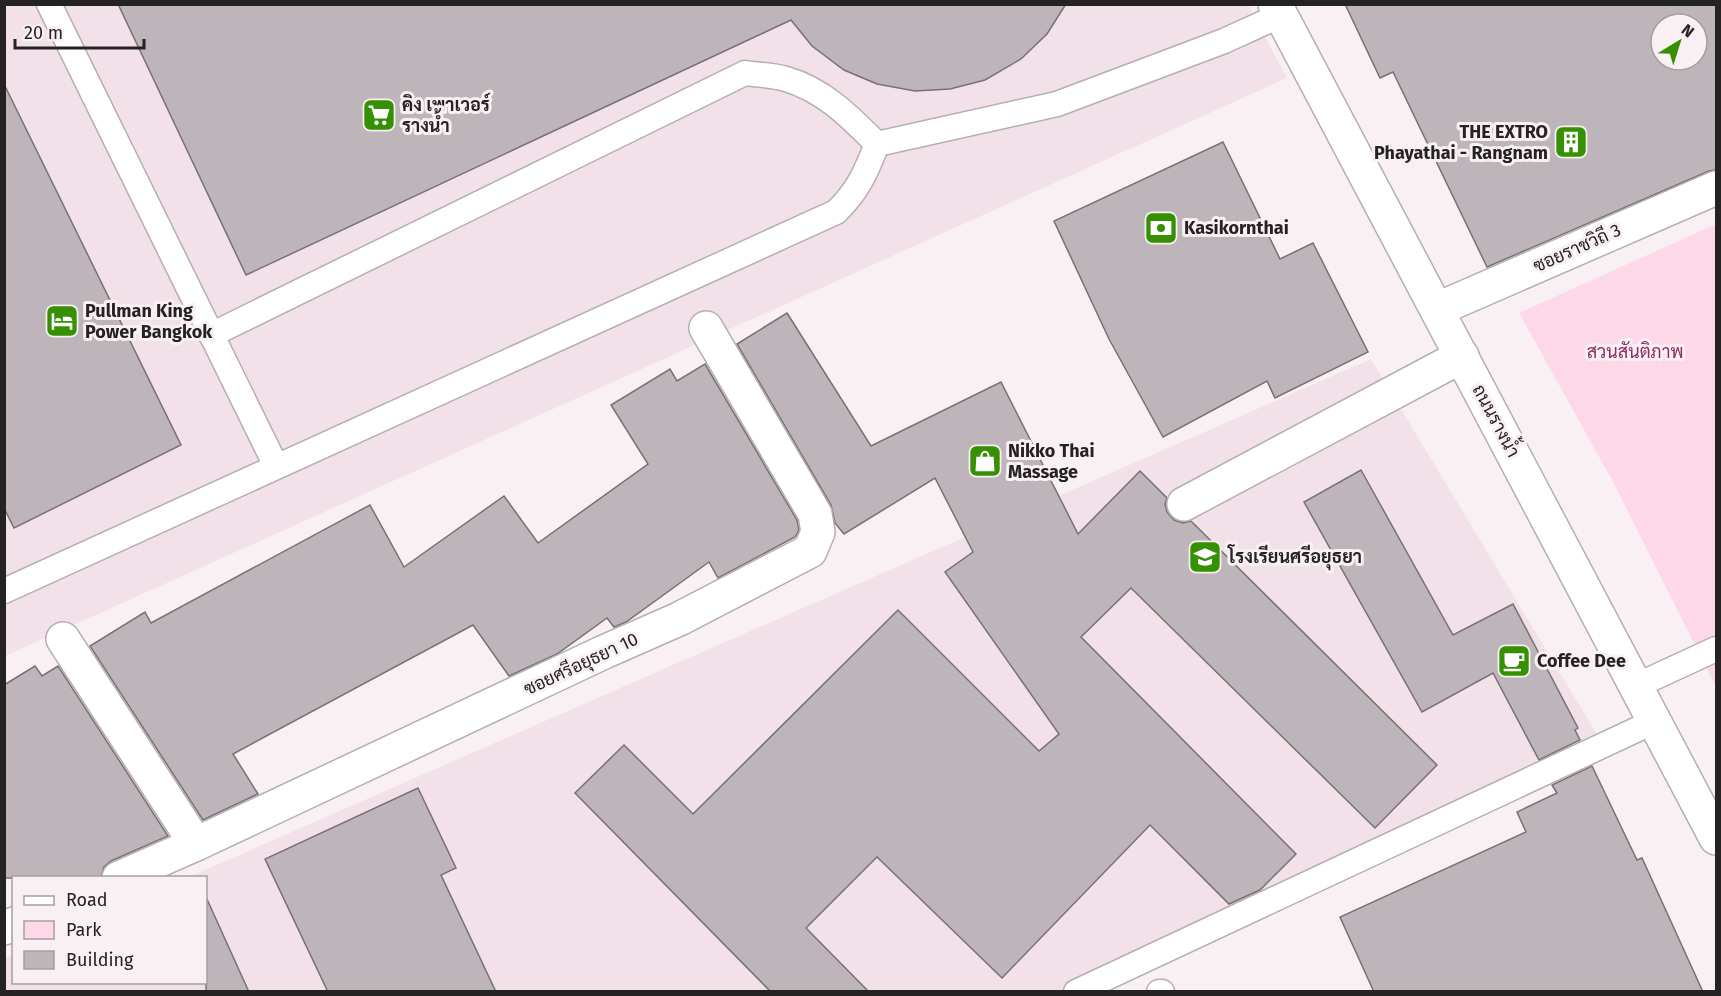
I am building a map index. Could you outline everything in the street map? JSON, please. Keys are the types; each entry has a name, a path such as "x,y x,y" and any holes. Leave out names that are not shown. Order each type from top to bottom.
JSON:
{"street":[{"name":"ถนนรางน้ำ","path":"1278,10 1716,837"},
{"name":"ซอยราชวิถี 3","path":"1438,309 1716,188"},
{"name":"ซอยศรีอยุธยา 10","path":"124,876 593,657 680,619 810,551 818,532 815,514 706,328"},
{"path":"1184,504 1462,357"},
{"path":"63,639 196,844"}],"lane":[{"path":"49,4 276,466"},
{"path":"876,144 1057,104 1224,41 1278,10"},
{"path":"211,335 745,73 786,79 820,93 847,115 876,144"},
{"path":"4,591 836,212 849,200 863,180 876,144"},
{"path":"1636,686 1716,649"},
{"path":"1076,992 1655,721"}],"shaded area":[{"path":"4,5 1248,5 1287,78 5,656"},
{"name":"โรงเรียนศรีอยุธยา","path":"1371,359 1610,756 1110,991 5,992 4,959 12,955 12,984 207,984 207,876 191,876"}],"green space":[{"name":"สวนสันติภาพ","path":"1716,224 1716,687 1612,480 1519,313"}],"building":[{"name":"คิง เพาเวอร์ รางน้ำ","path":"118,4 1066,4 1047,34 1021,59 985,80 950,89 915,91 877,84 844,70 812,46 791,20 246,275"},
{"name":"THE EXTRO Phayathai - Rangnam","path":"1345,4 1716,4 1716,170 1709,171 1487,267 1393,72 1380,78"},
{"name":"Pullman King Power Bangkok","path":"4,84 181,445 14,528 4,508"},
{"path":"1223,142 1280,259 1313,243 1368,352 1275,398 1267,381 1163,437 1109,339 1054,221"},
{"path":"787,313 871,446 1001,382 1078,534 1140,471 1167,498 1165,504 1167,512 1174,520 1183,523 1191,521 1437,765 1375,828 1131,588 1081,637 1296,854 1260,890 1229,904 1150,825 1002,978 877,857 806,928 869,992 771,992 575,793 624,745 693,814 898,610 1039,751 1059,734 945,572 973,552 935,478 844,534 835,523 831,505 737,344"},
{"path":"705,364 797,520 799,530 795,537 718,578 709,562 626,622 614,627 607,618 557,654 509,676 473,625 233,754 258,794 203,820 90,646 145,612 151,623 370,505 404,567 504,496 538,543 648,464 611,405 670,369 677,381"},
{"path":"1361,470 1453,635 1513,604 1578,728 1575,730 1580,740 1539,760 1493,673 1422,712 1304,502"},
{"path":"35,666 42,676 58,666 168,836 111,861 104,867 102,876 12,876 12,878 4,878 4,685"},
{"path":"1592,766 1637,860 1642,858 1703,992 1374,992 1340,917 1526,832 1517,812 1557,793 1552,785"},
{"path":"418,788 456,868 441,875 496,992 328,992 265,859"},
{"path":"207,899 249,992 206,992 207,984"}],"place":[{"name":"คิง เพาเวอร์ รางน้ำ","path":"379,115"},
{"name":"THE EXTRO Phayathai - Rangnam","path":"1571,142"},
{"name":"Kasikornthai","path":"1161,228"},
{"name":"Pullman King Power Bangkok","path":"62,321"},
{"name":"Nikko Thai Massage","path":"985,461"},
{"name":"โรงเรียนศรีอยุธยา","path":"1205,557"},
{"name":"Coffee Dee","path":"1514,661"}]}
